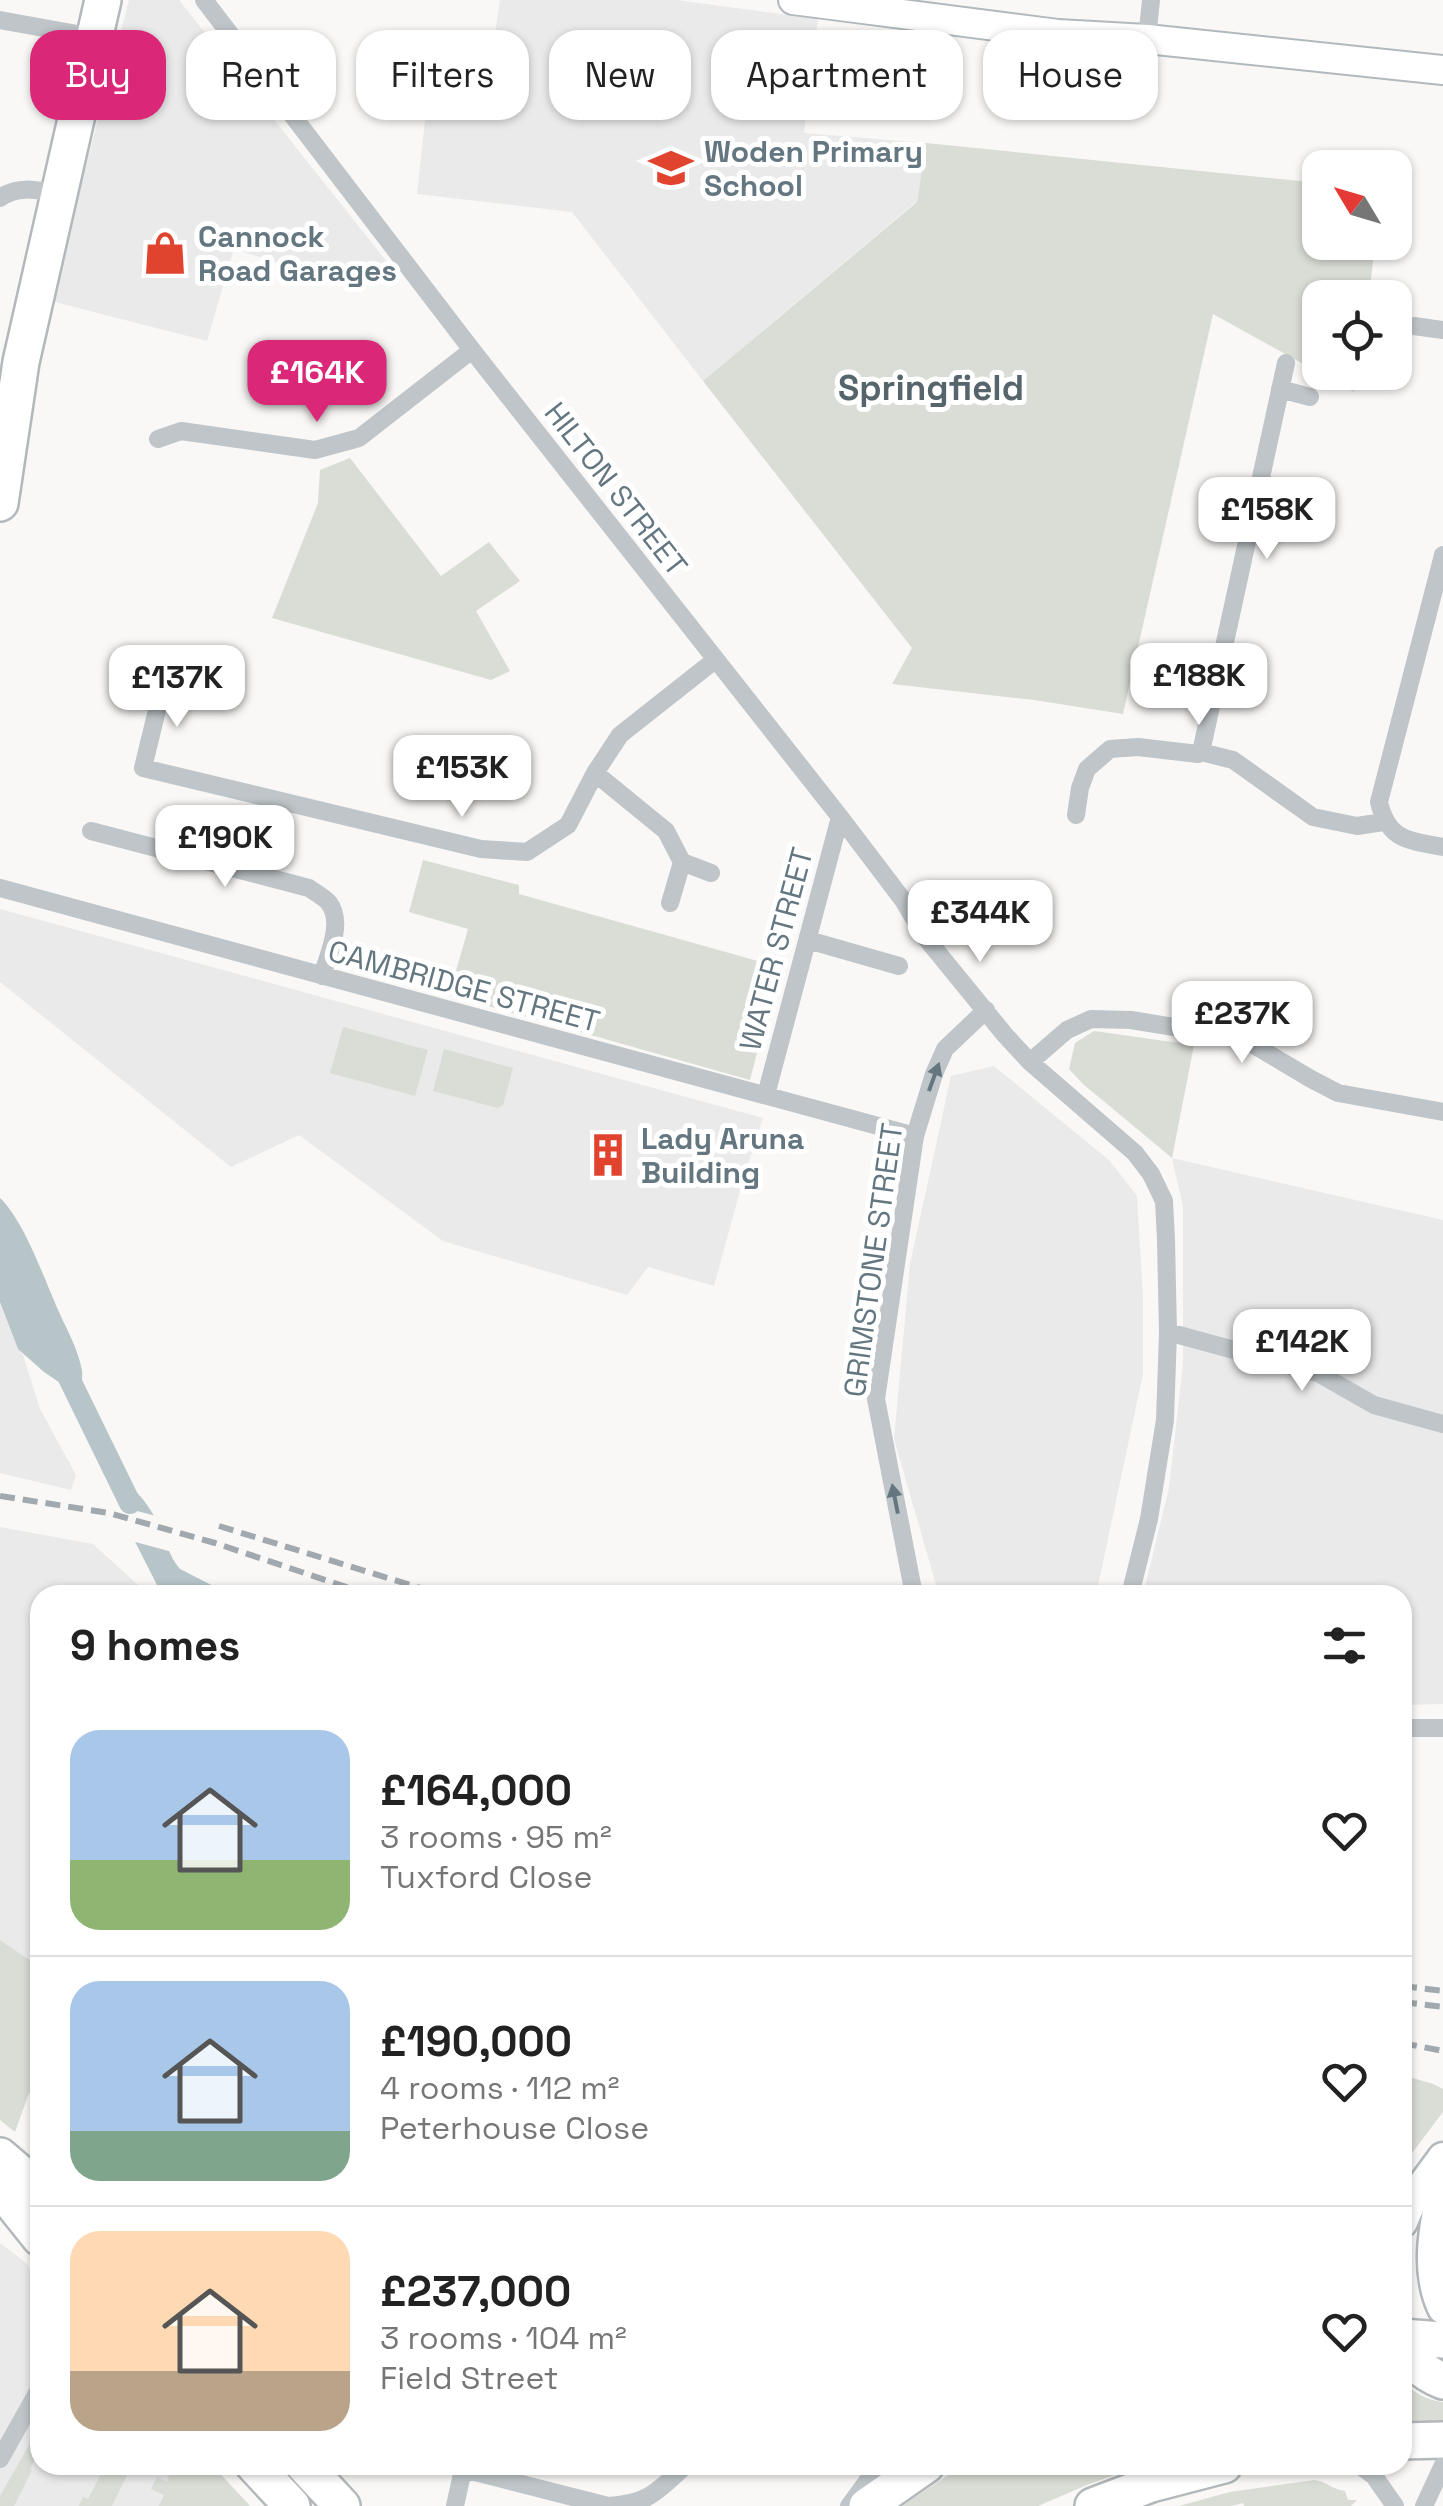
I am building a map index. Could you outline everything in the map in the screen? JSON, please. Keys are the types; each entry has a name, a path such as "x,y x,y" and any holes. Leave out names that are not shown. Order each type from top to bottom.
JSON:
{"highway":[{"path":"96,30 102,0"},
{"path":"0,503 21,362 75,120"},
{"path":"0,2156 30,2182"},
{"path":"0,2188 30,2227"},
{"path":"0,2210 30,2232"},
{"path":"1412,2337 1443,2340"},
{"path":"1412,2360 1443,2382"},
{"path":"1412,2441 1443,2440"},
{"path":"263,2475 292,2506"},
{"path":"313,2475 342,2506"},
{"path":"867,2506 912,2475"},
{"path":"1093,2506 1186,2475"}],"main road":[{"path":"1412,2200 1443,2158"},
{"path":"1443,2186 1433,2268 1443,2308"}],"street":[{"name":"HILTON STREET","path":"204,0 472,350 840,817 903,900 925,937 1030,1062 1135,1153 1152,1174 1164,1201 1168,1332 1165,1420 1149,1519 1132,1585"},
{"path":"793,0 1029,30"},
{"path":"1148,30 1152,0"},
{"path":"0,20 55,30"},
{"path":"1158,40 1443,70"},
{"path":"0,198 14,190 27,189 58,194"},
{"path":"1414,326 1443,330"},
{"path":"158,439 181,431 316,450 359,438 472,350"},
{"path":"1202,752 1286,362"},
{"path":"1280,389 1310,397"},
{"path":"1443,555 1379,802 1384,822 1403,838 1443,847"},
{"path":"164,680 143,768 482,849 527,852 568,825 620,735 714,660"},
{"path":"1076,815 1087,769 1110,749 1138,747 1202,752 1233,760 1314,817 1357,826 1384,822"},
{"path":"595,773 666,831 682,862 711,873"},
{"name":"WATER STREET","path":"766,1095 840,817"},
{"path":"91,831 309,888 328,901 335,916 335,931 322,976"},
{"path":"670,902 682,862"},
{"name":"CAMBRIDGE STREET","path":"0,888 915,1136"},
{"path":"808,940 899,966"},
{"name":"GRIMSTONE STREET","path":"912,1585 876,1399 915,1136 945,1049 986,1010"},
{"path":"1030,1062 1067,1030 1091,1018 1132,1020 1242,1038 1338,1092 1443,1112"},
{"path":"1168,1332 1318,1374 1374,1405 1443,1424"},
{"path":"1412,1728 1443,1728"},
{"path":"0,2458 30,2406"},
{"path":"1424,2506 1443,2465"},
{"path":"337,2475 356,2506"},
{"path":"455,2506 462,2475"},
{"path":"494,2475 608,2506 641,2502 675,2475"},
{"path":"849,2506 872,2475"},
{"path":"1373,2475 1395,2506"}],"shaded area":[{"path":"129,0 179,0 203,30 186,30 186,120 274,120 391,267 371,283 291,267 234,249 207,341 51,301 98,120 166,120 166,30 121,30"},
{"name":"Woden Primary School","path":"500,0 676,0 818,19 817,30 711,30 711,120 806,120 804,133 926,143 917,201 703,381 572,212 417,194 425,120 529,120 529,30 495,30"},
{"path":"926,143 1302,181 1302,260 1373,260 1371,280 1302,280 1302,363 1213,314 1123,714 892,684 912,648 703,381 917,202"},
{"path":"350,458 441,576 489,542 520,581 476,611 510,671 491,680 272,618 318,503 320,470"},
{"path":"423,860 519,885 519,894 779,967 750,1080 449,995 468,929 409,912"},
{"path":"0,909 763,1118 714,1286 648,1267 627,1295 443,1241 299,1135 231,1167 0,982"},
{"path":"343,1027 428,1050 415,1096 330,1073"},
{"path":"1094,1031 1194,1045 1172,1158 1069,1069 1075,1043"},
{"path":"444,1049 513,1068 503,1105 498,1108 433,1091"},
{"path":"994,1066 1109,1160 1137,1196 1143,1374 1098,1585 936,1585 894,1439 910,1264 951,1076"},
{"path":"1172,1158 1443,1220 1443,1704 1412,1705 1412,1585 1145,1585 1169,1488 1183,1364 1183,1207"},
{"path":"0,1198 26,1236 76,1348 82,1374 78,1395 18,1349 0,1302"},
{"path":"0,1302 40,1409 76,1475 71,1490 0,1473"},
{"path":"117,1476 151,1510 180,1569 211,1585 157,1585 120,1512"},
{"path":"0,1527 93,1544 138,1585 30,1585 30,1960 0,1940"},
{"path":"0,1940 30,1960 30,2093 15,2132 0,2120"},
{"path":"1412,2078 1443,2089 1443,2112 1412,2153"},
{"path":"0,2243 30,2270 30,2475 221,2475 250,2506 0,2506"},
{"path":"1412,2389 1443,2402 1443,2422 1412,2422"},
{"path":"30,2444 30,2474 14,2506 0,2506 0,2496"},
{"path":"100,2475 127,2475 112,2506 79,2506 83,2497 88,2499"},
{"path":"221,2475 250,2506 159,2506 164,2495 151,2489 157,2477 167,2482 169,2476"},
{"path":"948,2475 1114,2475 1038,2506 902,2506"},
{"path":"1314,2480 1345,2491 1348,2500 1357,2500 1351,2506 1179,2506 1230,2492"}],"pier":[{"path":"114,1505 160,1517 176,1553 128,1540"}],"waterway":[{"path":"65,1370 130,1503"}],"railway":[{"path":"0,1496 109,1513 340,1585"},
{"path":"219,1526 411,1585"},
{"path":"1412,1987 1443,1991"},
{"path":"1412,2003 1443,2007"},
{"path":"1412,2045 1443,2051"}],"place":[{"name":"Woden Primary School","path":"671,168"},
{"name":"Cannock Road Garages","path":"165,253"},
{"name":"Lady Aruna Building","path":"608,1155"}],"district":[{"name":"Springfield","path":"931,388"}]}
